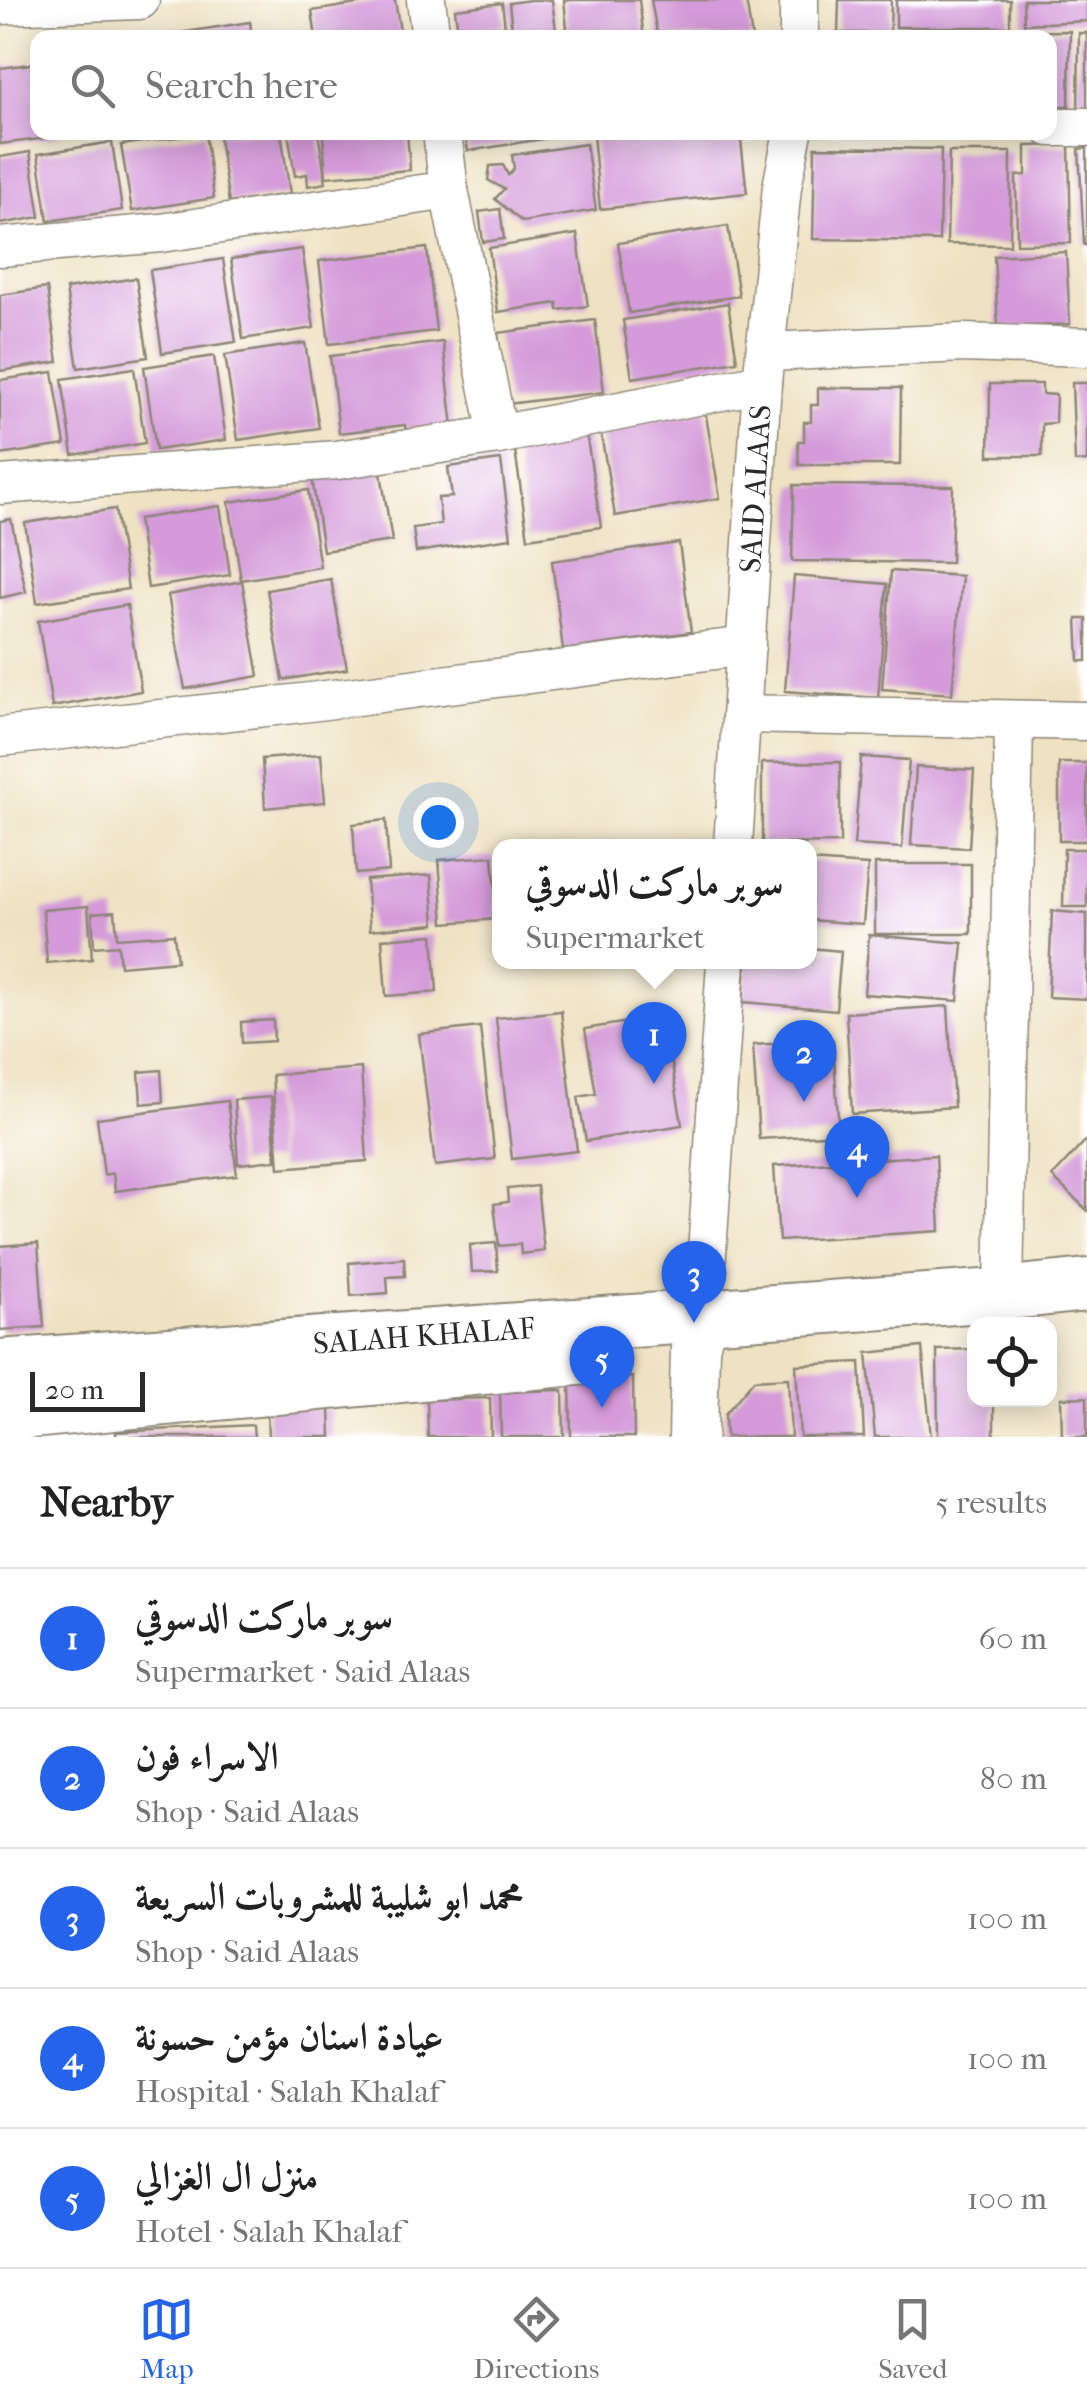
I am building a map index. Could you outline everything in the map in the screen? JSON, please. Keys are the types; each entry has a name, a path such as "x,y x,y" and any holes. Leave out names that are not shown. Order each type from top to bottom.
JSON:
{"main road":[{"name":"SALAH KHALAF","path":"993,1315 1087,1285"},
{"name":"SALAH KHALAF","path":"0,1366 993,1315 1087,1317"},
{"name":"SALAH KHALAF","path":"0,1415 699,1331"}],"street":[{"path":"0,5 140,0"},
{"path":"426,0 430,30"},
{"path":"798,30 799,0"},
{"path":"1057,126 1087,126"},
{"path":"443,140 449,190 498,435"},
{"name":"SAID ALAAS","path":"733,839 765,367 782,187 791,140"},
{"path":"0,247 161,233 449,190"},
{"path":"0,484 337,460 498,435 765,367 963,343 1087,347"},
{"path":"0,737 746,646"},
{"path":"742,714 1087,722"},
{"path":"993,1315 1014,720"},
{"path":"693,1437 725,969"}],"building":[{"path":"395,0 400,30 315,30 312,11"},
{"path":"552,0 556,30 512,30 509,3"},
{"path":"564,0 639,0 643,30 567,30"},
{"path":"651,0 746,0 751,30 657,30"},
{"path":"839,0 891,0 890,30 838,30"},
{"path":"896,0 1010,0 1010,27 896,27"},
{"path":"1023,0 1087,0 1087,21 1024,24"},
{"path":"502,3 505,26 458,30 455,9"},
{"path":"250,22 251,30 198,30"},
{"path":"1057,31 1070,31 1069,106 1057,106"},
{"path":"1079,33 1087,33 1087,115 1078,115"},
{"path":"30,64 33,140 0,144 0,68"},
{"path":"206,140 214,198 132,211 121,145"},
{"path":"219,140 282,140 290,194 229,203"},
{"path":"289,140 319,140 326,183 308,186 307,174 295,176"},
{"path":"324,140 408,140 410,170 326,177"},
{"path":"466,140 536,140 468,151"},
{"path":"594,140 741,140 747,193 600,209"},
{"path":"112,142 122,210 48,221 38,154"},
{"path":"586,144 596,210 522,222 495,199 504,189 488,180 490,166 503,165 508,175 514,168 512,155"},
{"path":"1069,145 1071,243 1017,244 1016,176 1026,175 1026,146"},
{"path":"815,147 941,149 939,241 813,239"},
{"path":"1087,148 1087,245 1084,245 1079,149"},
{"path":"30,152 40,217 0,224 0,157"},
{"path":"949,152 1011,152 1010,245 947,244"},
{"path":"500,209 504,239 483,242 479,212"},
{"path":"728,226 739,296 629,313 618,243"},
{"path":"577,234 588,306 558,310 557,303 498,312 489,248"},
{"path":"427,248 436,331 329,344 319,261"},
{"path":"302,249 314,328 243,339 231,259"},
{"path":"1066,252 1070,324 998,328 994,256"},
{"path":"223,259 236,342 162,353 150,270"},
{"path":"136,278 148,357 78,368 66,289"},
{"path":"47,288 58,362 0,371 0,295"},
{"path":"728,303 737,361 632,378 623,320"},
{"path":"595,320 604,392 507,404 498,333"},
{"path":"443,342 453,427 406,432 405,425 339,433 330,356"},
{"path":"305,343 319,428 238,440 225,355"},
{"path":"214,356 226,440 156,450 144,367"},
{"path":"134,368 145,443 73,455 62,379"},
{"path":"53,372 65,445 0,455 0,380"},
{"path":"1072,383 1087,383 1087,461 1075,462"},
{"path":"990,384 1042,384 1042,394 1056,395 1055,423 1042,424 1042,456 989,456"},
{"path":"818,388 901,388 900,465 799,465 798,441 804,441 804,422 811,422 811,405 818,405"},
{"path":"705,410 720,498 615,516 600,428"},
{"path":"585,426 601,527 528,538 513,437"},
{"path":"501,460 511,538 416,552 413,528 441,524 438,498 452,497 448,467"},
{"path":"380,467 392,541 323,551 312,478"},
{"path":"794,485 953,486 951,563 792,561"},
{"path":"308,490 320,567 241,580 229,502"},
{"path":"220,506 230,575 148,588 138,519"},
{"path":"115,509 128,589 37,603 25,523"},
{"path":"11,519 26,592 0,598 0,521"},
{"path":"679,543 691,632 563,650 552,561"},
{"path":"891,571 962,576 952,694 882,689"},
{"path":"794,576 887,584 878,698 785,691"},
{"path":"331,579 347,669 283,680 267,590"},
{"path":"242,581 259,676 185,689 168,595"},
{"path":"127,605 141,691 52,707 38,621"},
{"path":"1077,619 1087,619 1087,661 1079,661"},
{"path":"321,754 325,802 265,808 262,759"},
{"path":"861,757 909,760 902,848 854,845"},
{"path":"840,762 840,843 762,839 762,763"},
{"path":"1059,763 1087,763 1087,841 1059,841"},
{"path":"916,767 974,770 969,848 911,845"},
{"path":"386,820 389,871 356,874 353,824"},
{"path":"1064,849 1087,849 1087,907 1063,907"},
{"path":"492,856 492,919 444,923 439,860"},
{"path":"817,862 868,865 863,924 817,921"},
{"path":"875,864 971,864 971,934 875,934"},
{"path":"431,875 435,924 370,930 366,880"},
{"path":"88,906 92,959 47,963 43,910"},
{"path":"115,911 117,938 174,934 177,961 120,966 118,945 94,947 92,913"},
{"path":"1052,911 1087,914 1087,999 1048,997"},
{"path":"433,935 437,992 386,996 382,939"},
{"path":"869,935 963,943 958,1001 864,994"},
{"path":"817,949 841,951 836,1010 743,1002 745,969 817,969"},
{"path":"948,1006 954,1107 852,1114 846,1013"},
{"path":"561,1011 577,1151 512,1159 496,1018"},
{"path":"664,1016 682,1125 586,1141 578,1097 596,1094 585,1029"},
{"path":"273,1020 274,1041 242,1043 241,1022"},
{"path":"480,1027 495,1159 435,1166 419,1034"},
{"path":"833,1040 839,1134 759,1139 753,1045"},
{"path":"361,1068 367,1161 279,1168 272,1075"},
{"path":"161,1070 163,1102 141,1104 139,1072"},
{"path":"271,1097 276,1160 238,1164 234,1100"},
{"path":"227,1101 237,1175 115,1191 113,1173 104,1175 97,1118"},
{"path":"1087,1139 1087,1210 1052,1177"},
{"path":"936,1155 940,1231 779,1241 774,1166"},
{"path":"537,1186 544,1251 521,1254 520,1244 499,1246 494,1204 508,1202 507,1189"},
{"path":"38,1243 44,1327 0,1330 0,1246"},
{"path":"496,1243 498,1271 472,1272 470,1245"},
{"path":"404,1258 405,1276 387,1277 388,1293 351,1296 349,1263"},
{"path":"922,1347 931,1437 875,1437 867,1353"},
{"path":"967,1349 967,1407 994,1407 994,1437 938,1437 937,1350"},
{"path":"860,1362 864,1437 800,1437 796,1365"},
{"path":"633,1377 634,1437 571,1437 570,1379"},
{"path":"788,1378 791,1437 726,1437 725,1414 754,1380"},
{"path":"563,1390 564,1437 501,1437 500,1392"},
{"path":"1087,1397 1087,1437 1062,1437 1061,1398"},
{"path":"490,1398 491,1437 428,1437 427,1400"},
{"path":"330,1409 331,1437 268,1437 267,1410"},
{"path":"253,1425 254,1437 116,1437 116,1432"}],"place":[{"name":"سوبر ماركت الدسوقي","path":"654,1084"},
{"name":"الاسراء فون","path":"804,1102"},
{"name":"عيادة اسنان مؤمن حسونة","path":"857,1198"},
{"name":"محمد ابو شليبة للمشروبات السريعة","path":"694,1323"},
{"name":"منزل ال الغزالي","path":"602,1408"}]}
